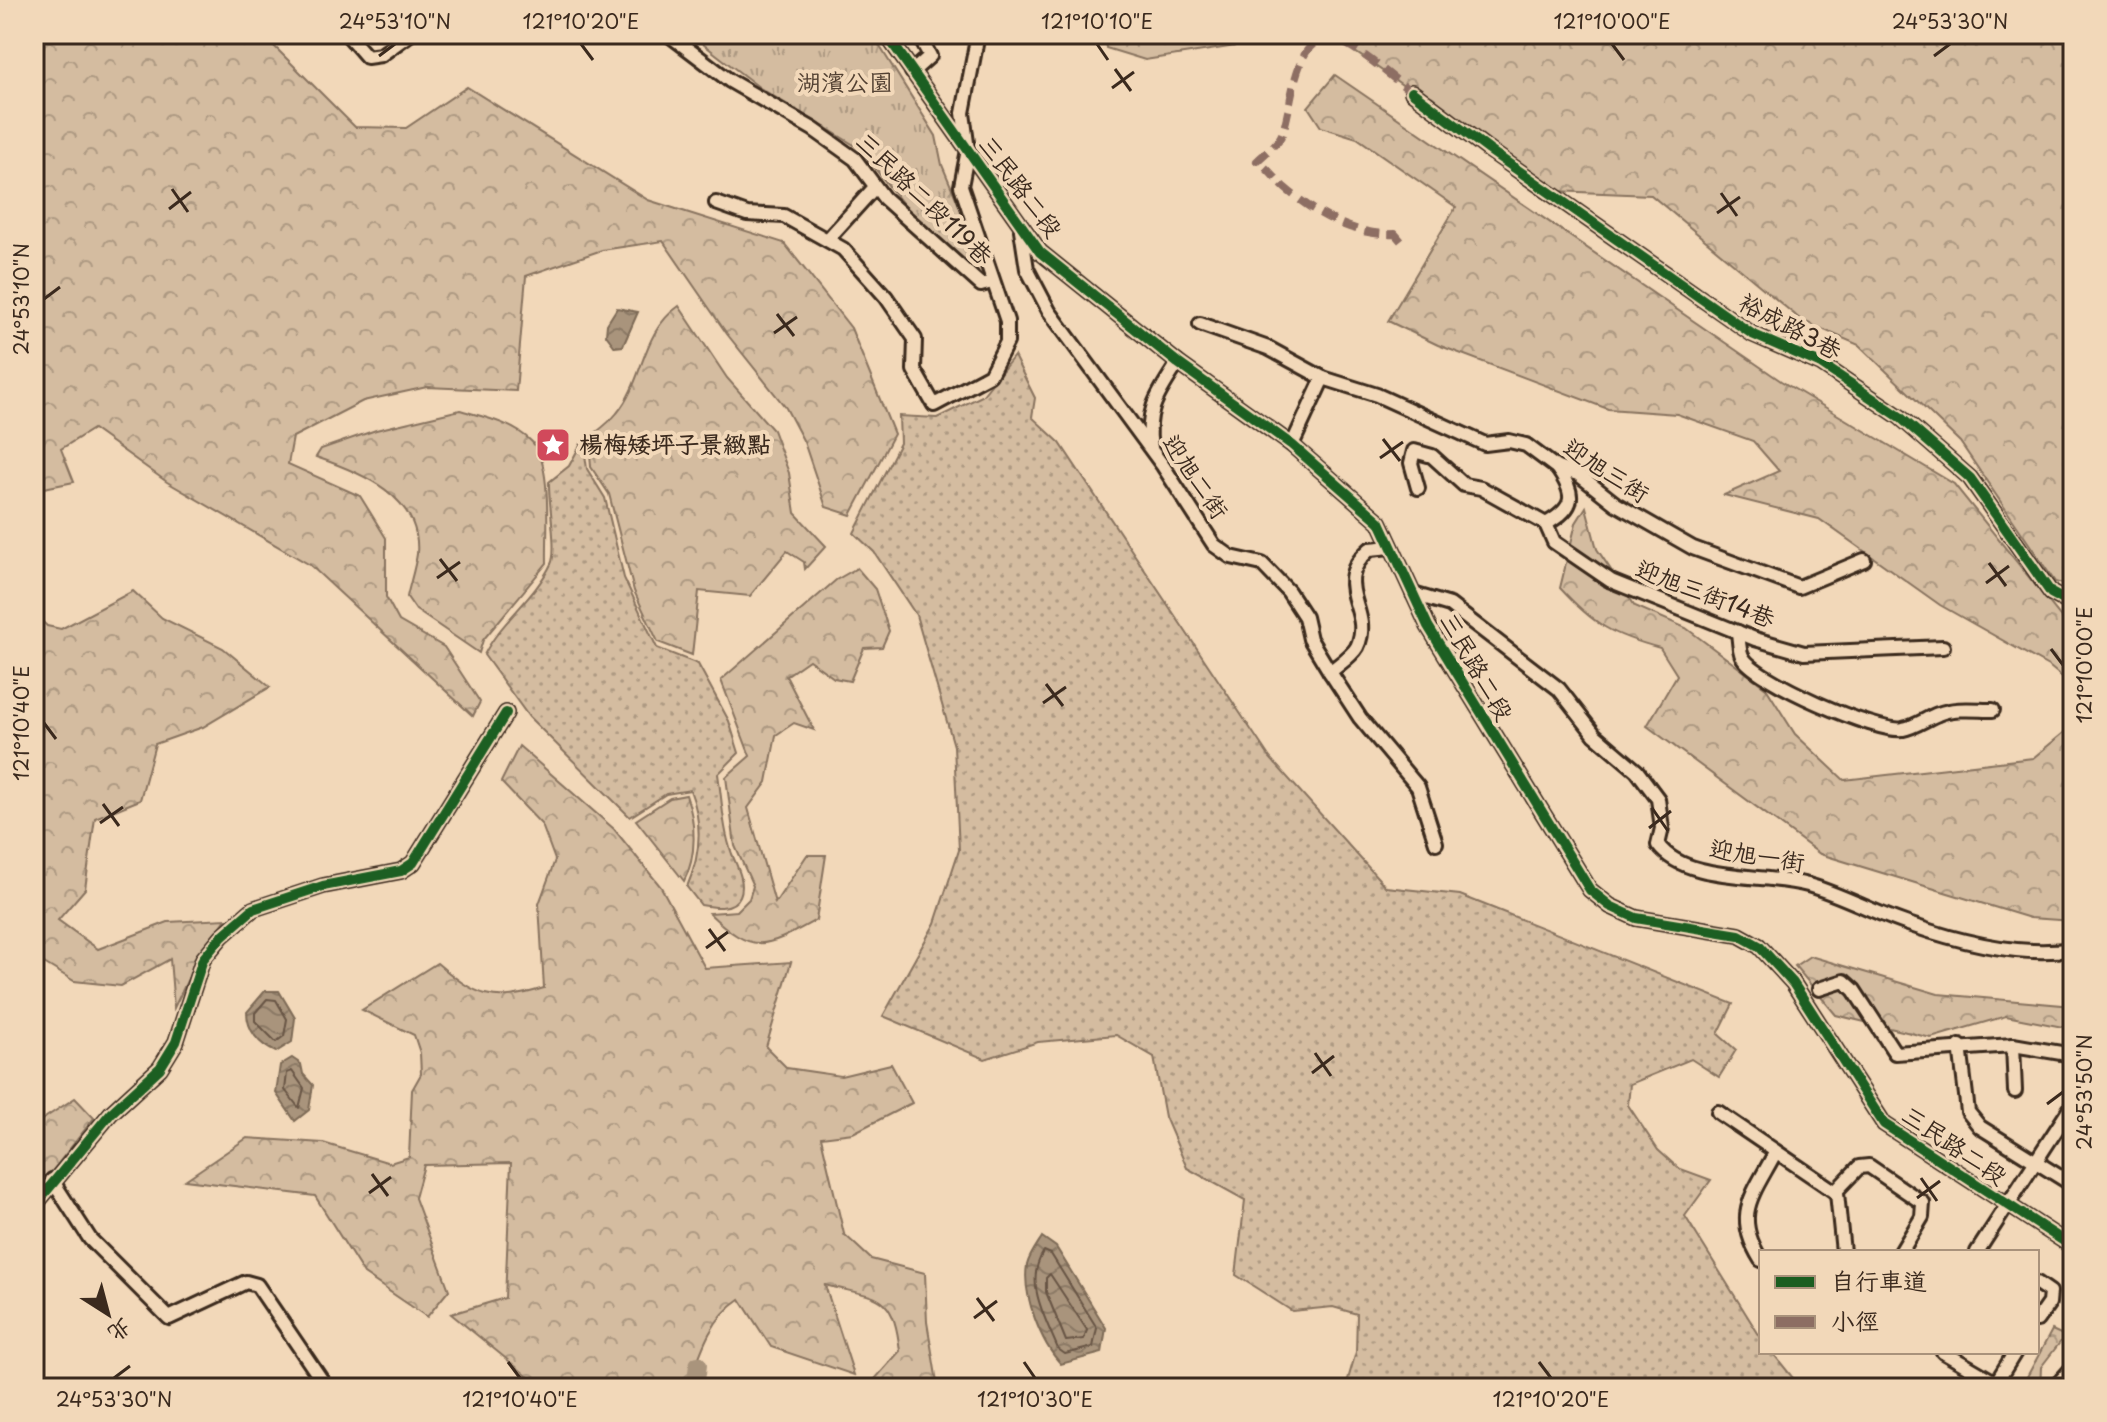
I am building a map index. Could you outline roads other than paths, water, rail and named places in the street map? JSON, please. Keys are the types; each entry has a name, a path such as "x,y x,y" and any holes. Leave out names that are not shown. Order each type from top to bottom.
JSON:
{"street":[{"path":"347,34 367,57 381,55 410,34"},
{"name":"三民路二段119巷","path":"668,34 730,81 813,129 855,159 875,187 981,285 992,282"},
{"name":"三民路二段","path":"886,34 1040,252 1178,363 1292,445 1380,522 1428,626 1590,890 1610,906 1636,918 1739,935 1759,946 1793,983 1884,1124 2008,1208 2073,1247"},
{"path":"912,72 930,56 918,34"},
{"path":"716,203 747,214 784,216 828,239 864,269 915,339 914,370 934,405 981,381 1000,358 1007,342 1007,321 961,186 968,150 963,113 978,34"},
{"name":"裕成路3巷","path":"1412,92 1489,150 1752,334 1821,364 1900,417 1970,478 2051,593 2073,605"},
{"path":"828,239 875,187"},
{"name":"迎旭二街","path":"1020,226 1027,269 1049,311 1151,451 1214,545 1231,557 1262,564 1288,591 1305,617 1310,639 1360,718 1418,787 1436,843"},
{"name":"迎旭三街","path":"1200,324 1268,348 1323,378 1377,395 1485,444 1509,441 1526,445 1557,468 1578,474 1616,504 1693,548 1799,587 1864,560"},
{"path":"1151,451 1147,424 1154,402 1178,363"},
{"path":"1292,445 1323,378"},
{"path":"1418,488 1411,463 1414,451 1432,456 1464,485 1481,488 1546,524 1563,515 1572,499 1569,486 1557,468"},
{"name":"迎旭三街14巷","path":"1546,524 1554,542 1611,581 1738,632 1804,653 1943,647"},
{"path":"1330,672 1356,649 1362,629 1351,588 1351,572 1370,549 1391,547"},
{"name":"迎旭一街","path":"1413,594 1450,605 1559,689 1595,735 1637,771 1658,799 1662,828 1658,845 1666,856 1703,872 1808,885 1911,925 1978,943 2055,952 2073,949"},
{"path":"1738,632 1742,657 1759,675 1791,693 1815,699 1851,717 1902,730 1942,712 1993,710"},
{"path":"34,1206 52,1180 111,1113 160,1068 176,1042 203,959 222,936 253,909 323,886 401,871 413,863 506,713"},
{"path":"1819,989 1844,981 1854,990 1895,1053 1960,1046 2013,1045 2073,1055"},
{"path":"2013,1045 2015,1091"},
{"path":"1960,1046 1968,1112 1980,1127 2033,1163 2073,1185"},
{"path":"1980,1248 2073,1104"},
{"path":"1718,1112 1835,1192 1843,1250"},
{"path":"1759,1256 1748,1237 1745,1211 1775,1153"},
{"path":"1835,1192 1859,1167 1869,1166 1923,1203 1922,1217 1902,1250"},
{"path":"52,1180 90,1239 169,1318 246,1282 257,1285 327,1388"},
{"path":"2039,1284 2050,1292 2049,1303 2039,1317"},
{"path":"1946,1354 1996,1385 2014,1354"},
{"path":"2054,1388 2073,1367"}],"water":[{"path":"617,308 638,312 623,346 615,347 606,335 607,324"},
{"path":"265,991 279,991 295,1018 292,1042 276,1052 255,1036 249,1025 247,1012"},
{"path":"292,1058 301,1064 303,1074 313,1085 309,1110 295,1121 276,1093 280,1065"},
{"path":"1042,1237 1056,1247 1106,1328 1102,1353 1061,1364 1040,1331 1030,1304 1026,1277 1028,1262"}],"waterway":[{"path":"695,1388 698,1365"}],"place":[{"name":"楊梅矮坪子景緻點","path":"553,445"}],"park label":[{"name":"湖濱公園","path":"845,83"}]}
